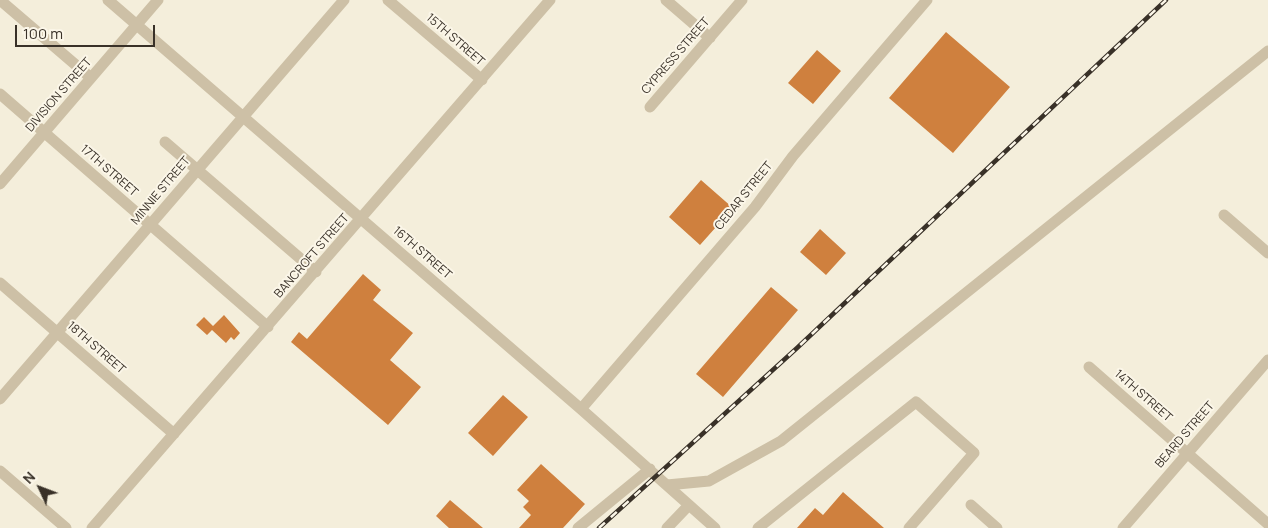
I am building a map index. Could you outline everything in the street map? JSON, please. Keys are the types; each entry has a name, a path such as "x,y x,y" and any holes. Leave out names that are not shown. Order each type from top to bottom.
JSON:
{"street":[{"path":"0,0 91,78"},
{"name":"16TH STREET","path":"108,0 650,469 715,528"},
{"name":"DIVISION STREET","path":"0,184 158,0"},
{"name":"MINNIE STREET","path":"0,399 344,0"},
{"name":"15TH STREET","path":"388,0 482,80"},
{"name":"BANCROFT STREET","path":"92,528 268,328 550,0"},
{"path":"666,0 710,38"},
{"name":"CYPRESS STREET","path":"650,107 742,0"},
{"name":"CEDAR STREET","path":"581,409 755,207 794,156 927,0"},
{"path":"667,485 709,481 781,441 1268,51"},
{"name":"17TH STREET","path":"0,94 268,328"},
{"path":"165,142 316,272"},
{"path":"1224,215 1268,253"},
{"name":"18TH STREET","path":"0,283 174,434"},
{"name":"BEARD STREET","path":"1123,528 1268,360"},
{"name":"14TH STREET","path":"1089,367 1268,524"},
{"path":"758,528 916,402 974,453 909,528"},
{"path":"578,528 650,469"},
{"path":"0,471 66,528"},
{"path":"667,528 689,505"},
{"path":"971,505 997,528"}],"building":[{"path":"946,32 1010,87 953,153 889,98"},
{"path":"817,50 841,71 813,104 788,83"},
{"path":"701,180 733,208 700,245 669,217"},
{"path":"820,229 846,253 826,275 800,252"},
{"path":"363,274 381,290 373,300 413,333 390,360 421,387 388,425 291,342 299,332 307,339"},
{"path":"771,287 798,310 723,397 696,374"},
{"path":"224,315 240,333 234,340 231,337 226,343 212,330 207,335 196,325 204,317 213,326"},
{"path":"503,395 528,417 493,456 468,433"},
{"path":"541,464 585,504 563,528 519,528 531,515 523,507 529,501 517,490"},
{"path":"843,492 884,528 797,528 815,508 823,515"},
{"path":"450,500 483,528 449,528 436,516"}],"railway":[{"path":"599,528 797,348 1166,0"}]}
